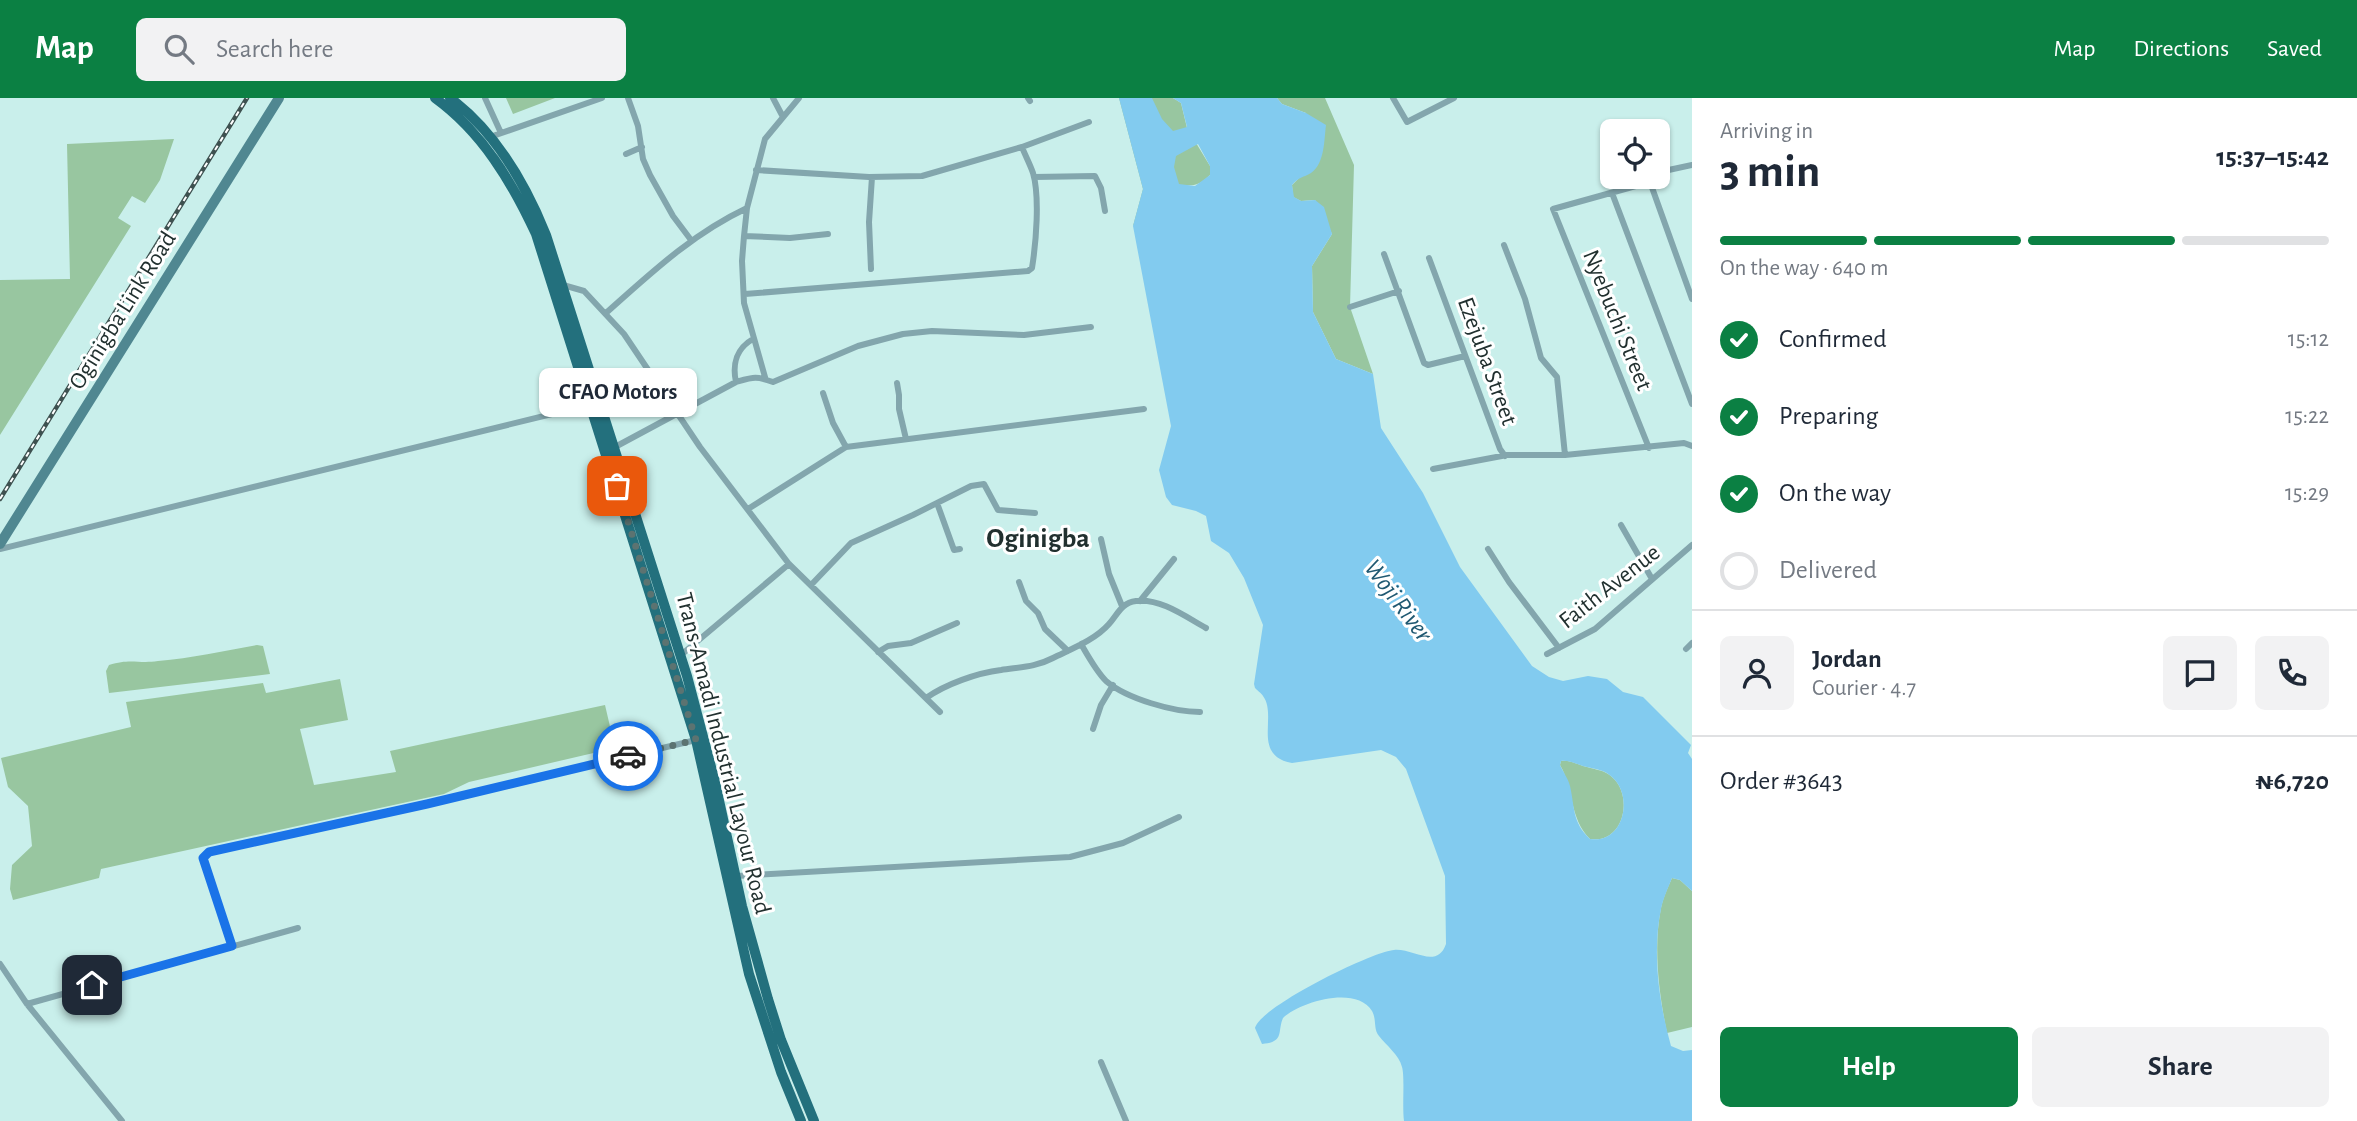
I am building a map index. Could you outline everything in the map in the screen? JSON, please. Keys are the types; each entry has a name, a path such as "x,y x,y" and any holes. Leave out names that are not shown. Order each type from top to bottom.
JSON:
{"main road":[{"name":"Trans-Amadi Industrial Layour Road","path":"435,98 473,132 504,173 525,211 615,447 681,655 705,742 753,949 781,1040 786,1070 814,1121"},
{"name":"Trans-Amadi Industrial Layour Road","path":"450,98 495,135 522,182 541,223 563,285 696,740 749,974 786,1070 801,1121"}],"street":[{"name":"Oginigba Link Road","path":"0,544 279,98"},
{"path":"485,98 495,135 601,98"},
{"path":"628,98 643,159 650,175 673,216 691,240"},
{"path":"773,98 783,117"},
{"path":"765,377 744,303 742,261 747,208 765,139 799,98"},
{"path":"1393,98 1407,122 1454,98"},
{"path":"1436,98 1439,106"},
{"path":"756,170 872,177 926,175 1022,147 1089,122"},
{"path":"626,154 642,147"},
{"path":"745,294 1028,271 1032,268 1038,223 1035,215 1034,177 1022,147"},
{"path":"1670,170 1692,165"},
{"path":"1034,177 1095,176 1101,188 1105,211"},
{"path":"871,269 869,236 872,177"},
{"path":"1623,189 1612,193 1692,404"},
{"path":"1658,189 1692,299"},
{"name":"Nyebuchi Street","path":"1612,193 1555,207 1553,212 1649,447"},
{"path":"606,313 691,240 747,208"},
{"path":"744,236 790,238 828,234"},
{"path":"1504,245 1525,299 1541,358 1557,377 1565,455"},
{"path":"1384,254 1424,363 1428,365 1465,356"},
{"name":"Ezejuba Street","path":"1429,258 1505,457 1565,455 1684,443 1692,446"},
{"path":"563,285 584,291 606,313 635,349 677,415 789,564 940,712"},
{"path":"1350,307 1399,291"},
{"path":"615,447 736,382 765,377 771,381 778,380 858,346 903,334 932,331 1024,335 1091,327"},
{"path":"736,382 737,356 741,347 753,339"},
{"path":"897,383 898,409 906,439"},
{"path":"823,393 833,423 846,447"},
{"path":"0,550 596,403"},
{"path":"748,509 846,447 1144,409"},
{"path":"1433,469 1505,457"},
{"path":"811,585 851,543 978,483 986,486 999,510 1035,513"},
{"path":"937,503 954,550 960,550"},
{"path":"1621,525 1652,579"},
{"path":"1101,539 1109,575 1122,606"},
{"name":"Faith Avenue","path":"1547,654 1595,629 1692,545"},
{"path":"1488,549 1509,582 1559,648"},
{"path":"1140,601 1174,559"},
{"path":"681,655 789,564"},
{"path":"1019,582 1026,601 1038,613 1045,629 1068,651"},
{"path":"926,698 960,682 995,671 1035,666 1081,644 1110,624 1122,606 1140,601 1163,605 1206,628"},
{"path":"878,652 888,646 911,643 957,623"},
{"path":"1686,649 1692,643"},
{"path":"1081,644 1101,675 1113,685 1177,710 1200,712"},
{"path":"1093,729 1101,705 1113,685"},
{"path":"232,946 203,858 209,852 696,740"},
{"path":"736,876 1070,857 1124,843 1178,817"},
{"path":"27,1004 298,929"},
{"path":"0,964 27,1004 121,1121"},
{"path":"1101,1062 1126,1121"}],"green space":[{"path":"506,98 555,98 513,114"},
{"path":"1119,98 1173,98 1181,103 1187,128 1210,166 1210,175 1206,179 1196,184 1179,185 1133,226 1143,189"},
{"path":"1277,98 1325,98 1354,165 1350,307 1373,374 1336,359 1313,312 1312,266 1332,234 1315,200 1301,201 1293,197 1292,185 1301,176 1306,113 1282,104"},
{"path":"174,139 160,180 145,203 132,196 118,218 131,226 0,435 0,280 70,279 67,144"},
{"path":"263,646 270,674 109,693 106,671 109,665 183,658"},
{"path":"340,679 348,720 300,729 314,785 396,772 390,751 605,705 615,748 469,782 444,794 101,869 99,878 13,900 10,889 12,865 32,846 28,806 8,787 1,758 131,727 126,702 263,683 266,693"},
{"path":"1561,761 1603,772 1619,785 1624,806 1618,827 1611,834 1602,839 1590,839 1583,831 1575,813"},
{"path":"1672,878 1680,880 1692,891 1692,1027 1667,1033 1659,987 1657,939 1662,904"}],"water":[{"name":"Woji River","path":"1119,98 1152,98 1162,119 1173,131 1187,127 1181,103 1173,98 1277,98 1282,104 1306,113 1326,125 1323,151 1316,169 1292,185 1294,197 1301,201 1315,200 1324,207 1332,234 1312,266 1313,312 1336,359 1373,374 1381,428 1423,493 1460,567 1532,666 1549,677 1563,681 1588,676 1607,679 1623,692 1643,697 1691,745 1688,753 1692,759 1692,891 1680,880 1672,878 1661,909 1657,960 1660,995 1671,1046 1683,1051 1692,1050 1692,1121 1404,1121 1402,1067 1377,1033 1372,1011 1364,1003 1354,999 1328,999 1302,1006 1283,1018 1277,1039 1262,1044 1255,1028 1261,1019 1295,995 1341,970 1394,950 1431,957 1442,952 1446,944 1445,876 1406,769 1396,757 1381,750 1292,763 1280,759 1272,752 1269,744 1267,704 1254,684 1263,625 1244,578 1229,553 1211,541 1206,516 1172,505 1166,497 1159,470 1171,426 1133,226 1143,189","holes":["1198,144 1210,166 1210,175 1195,186 1179,184 1174,167 1176,156","1561,761 1603,771 1619,785 1624,806 1618,827 1611,834 1602,839 1590,839 1584,833 1575,814 1569,783 1560,765"]}],"railway":[{"path":"0,499 247,98"}],"way so far":[{"path":"617,486 696,740 628,756"}],"place":[{"name":"CFAO Motors","path":"617,486"}],"district":[{"name":"Oginigba","path":"1038,537"}],"route":[{"path":"92,985 232,946 203,858 209,852 628,756"}]}
